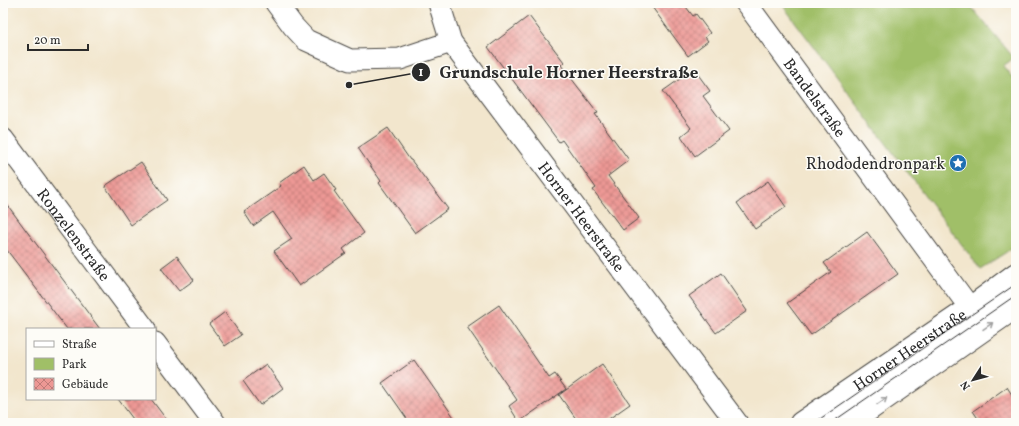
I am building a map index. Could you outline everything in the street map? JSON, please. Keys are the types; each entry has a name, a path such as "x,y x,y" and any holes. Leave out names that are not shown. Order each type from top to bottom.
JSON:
{"main road":[{"name":"Horner Heerstraße","path":"801,423 970,308 1016,274"},
{"name":"Horner Heerstraße","path":"850,423 1016,307"}],"street":[{"path":"276,3 293,26 306,40 350,60 400,59 451,42"},
{"name":"Horner Heerstraße","path":"439,3 451,42 737,423"},
{"name":"Bandelstraße","path":"746,3 970,308"},
{"name":"Ronzelenstraße","path":"3,139 144,328"},
{"path":"822,423 1016,289"},
{"path":"156,344 215,423"}],"green space":[{"name":"Rhododendronpark","path":"781,3 968,3 1014,58 1003,66 1016,82 1016,245 980,269"}],"building":[{"path":"649,3 683,3 693,16 696,14 710,33 705,37 708,41 688,56"},
{"path":"529,16 564,62 561,65 598,113 595,114 629,160 608,176 639,218 623,230 593,190 596,188 562,140 559,142 488,47"},
{"path":"694,69 710,91 703,96 729,131 695,156 681,136 691,128 663,91"},
{"path":"388,128 410,160 448,209 415,233 379,183 381,181 358,148"},
{"path":"141,162 167,200 131,225 105,186"},
{"path":"304,165 314,180 324,173 336,190 334,191 364,233 343,249 346,253 299,286 274,251 292,239 273,212 253,226 244,212 281,186 279,183"},
{"path":"768,181 786,207 755,229 737,203"},
{"path":"3,199 99,328 66,328 3,245"},
{"path":"867,232 898,274 811,335 787,303 831,272 824,263"},
{"path":"177,256 194,280 179,291 161,268"},
{"path":"721,273 747,311 716,333 689,296"},
{"path":"499,305 549,378 555,374 566,389 519,422 509,406 517,400 467,327"},
{"path":"225,312 241,335 225,346 209,324"},
{"path":"414,360 458,423 410,423 382,383"},
{"path":"266,364 283,388 260,405 243,381"},
{"path":"602,364 630,404 603,423 579,423 559,395"},
{"path":"1007,387 1016,401 1016,423 981,423 973,411"},
{"path":"119,400 152,400 169,423 136,423"}],"tram line":[{"path":"814,423 1016,284"},
{"path":"831,423 1016,295"}],"place":[{"name":"Grundschule Horner Heerstraße","path":"349,85"},
{"name":"Rhododendronpark","path":"958,163"}]}
